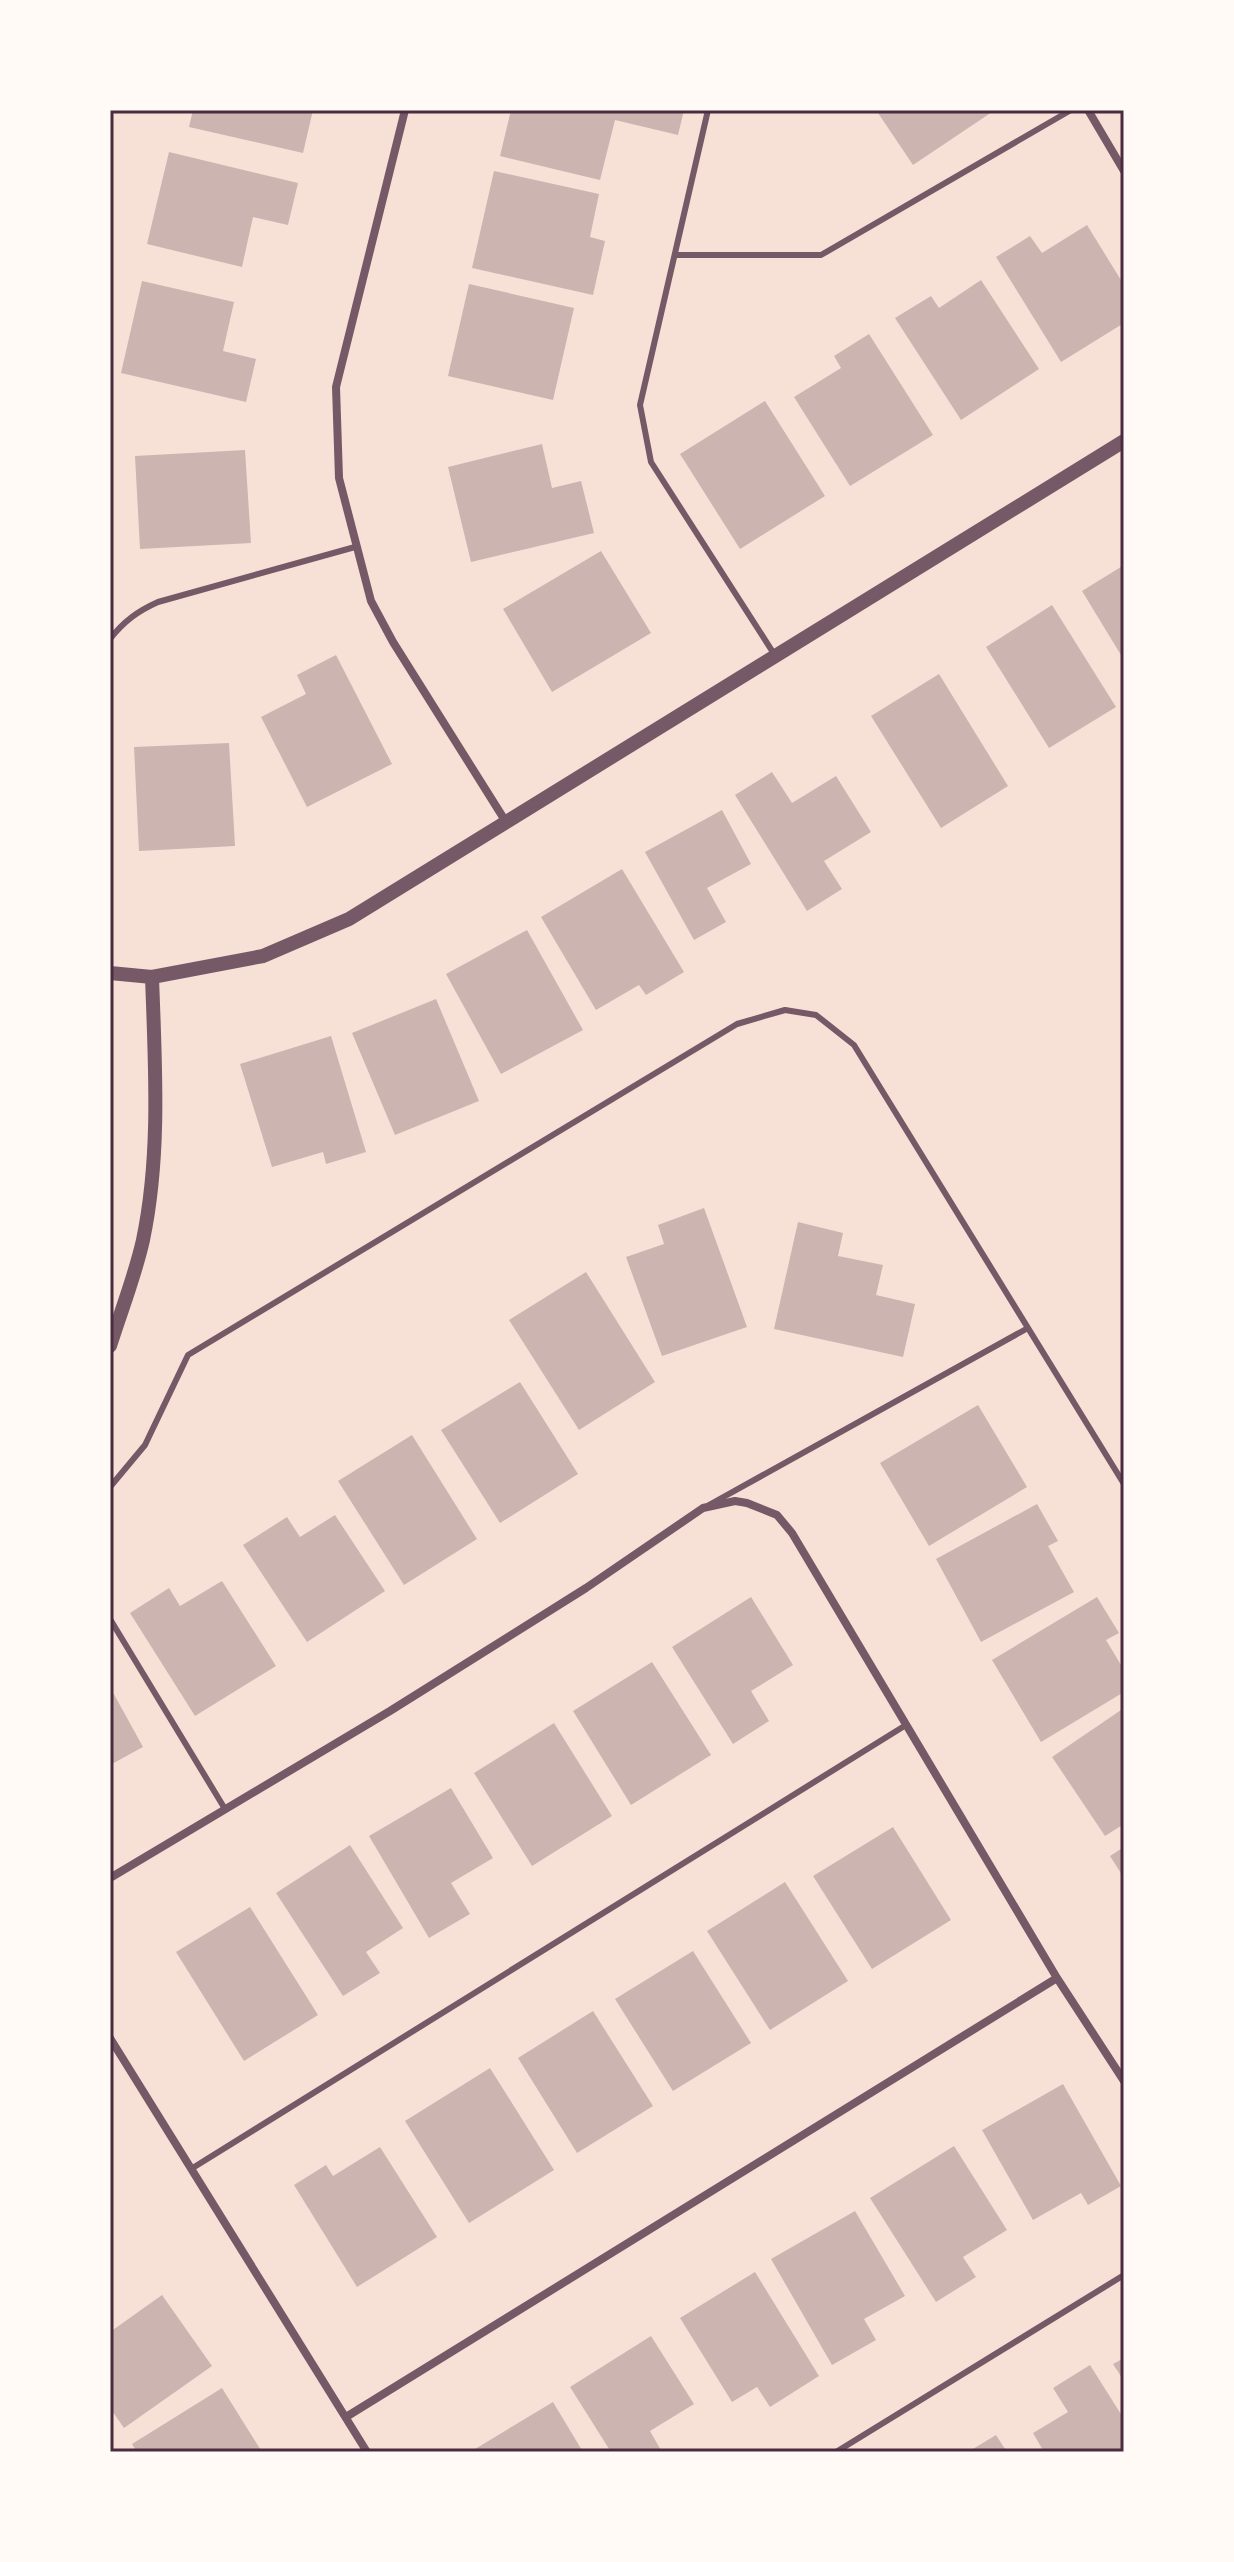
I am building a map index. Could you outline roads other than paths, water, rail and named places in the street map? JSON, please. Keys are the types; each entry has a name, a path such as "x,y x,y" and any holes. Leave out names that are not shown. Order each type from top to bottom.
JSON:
{"street":[{"path":"405,110 336,387 339,478 371,601 393,642 507,823"},
{"path":"1088,110 1124,171"},
{"path":"110,973 152,977 263,956 349,919 1124,441"},
{"path":"110,1346 143,1242 152,1181 156,1095 152,977"},
{"path":"110,1878 390,1711 560,1604 703,1508 735,1501 777,1515 792,1533 1057,1978 1124,2081"},
{"path":"346,2417 1057,1978"},
{"path":"110,2038 367,2452"}],"lane":[{"path":"708,110 640,405 651,462 776,657"},
{"path":"675,255 821,255 1071,110"},
{"path":"110,639 121,624 139,610 158,602 355,547"},
{"path":"110,1487 145,1445 188,1355 737,1024 785,1010 816,1015 854,1045 1124,1484"},
{"path":"703,1508 1028,1328"},
{"path":"110,1619 225,1809"},
{"path":"191,2169 906,1725"},
{"path":"836,2452 1124,2275"}]}
